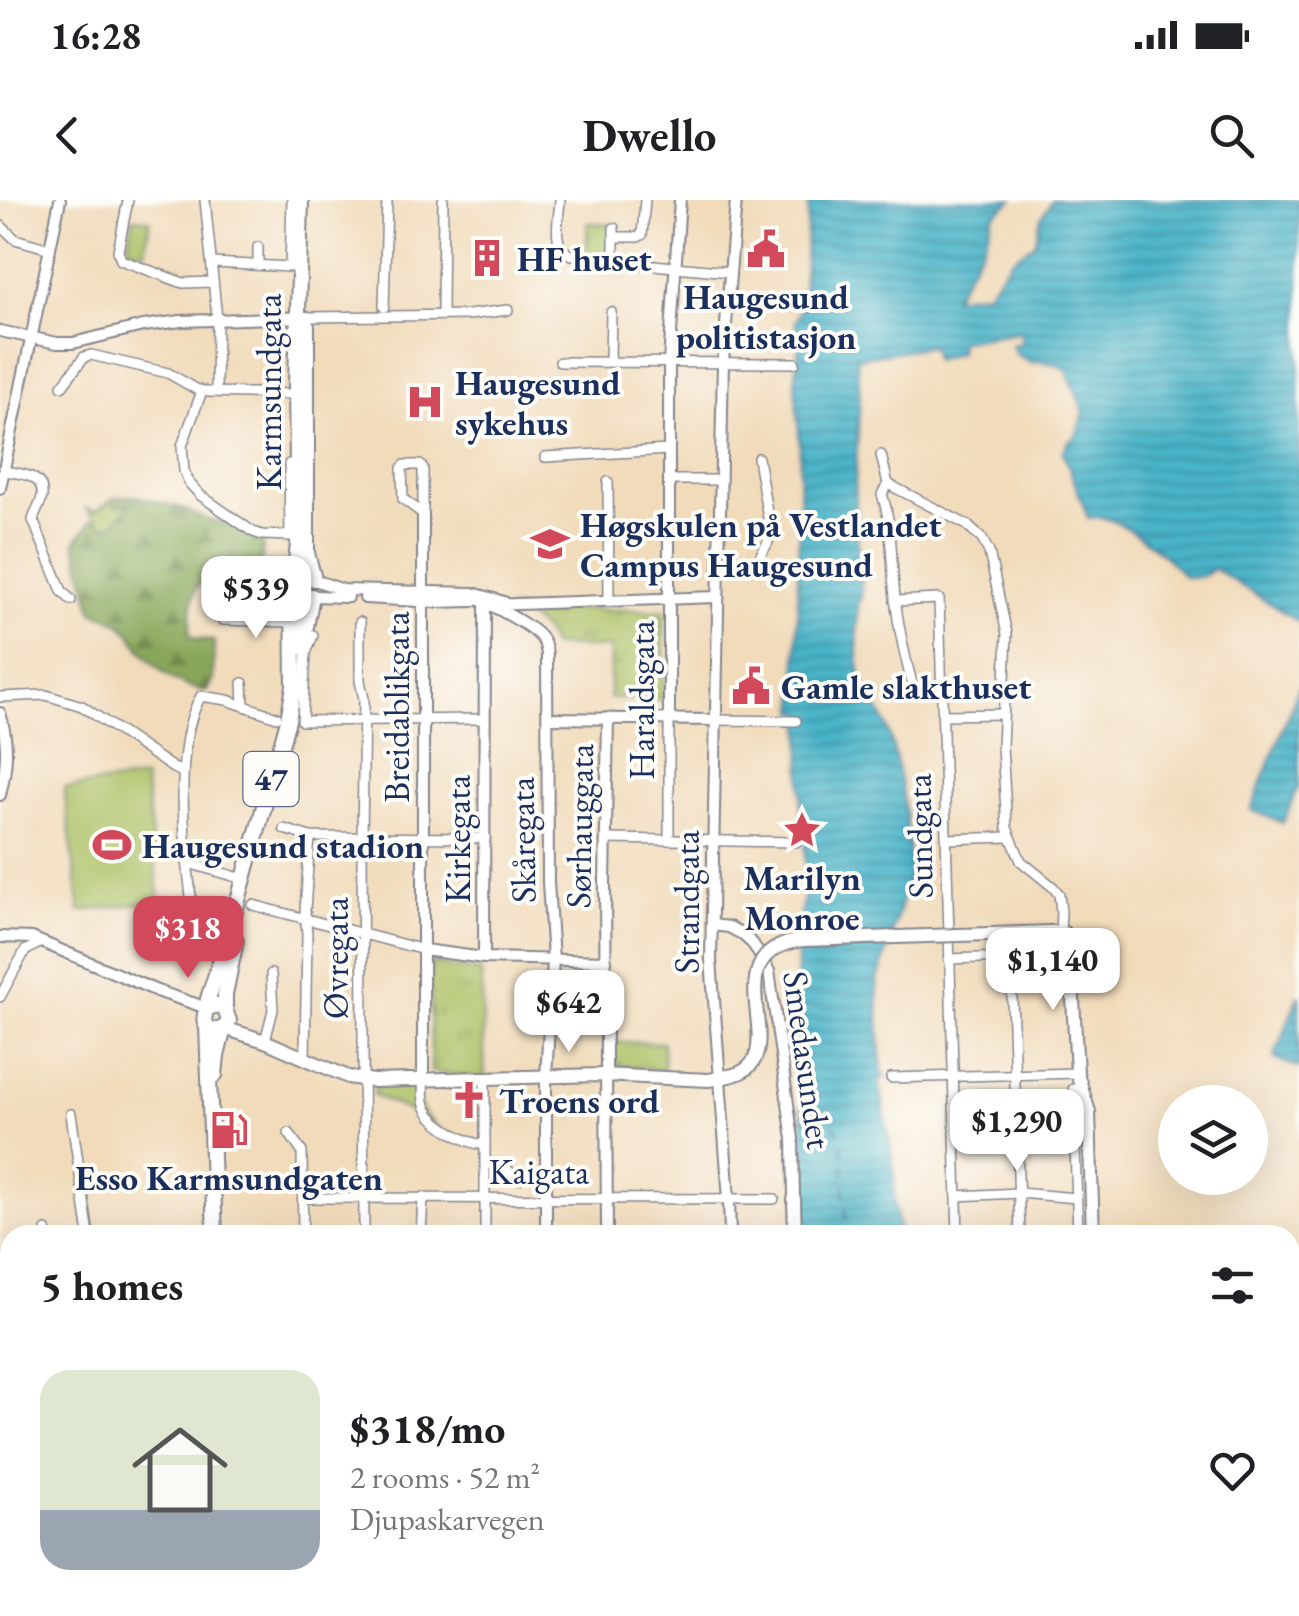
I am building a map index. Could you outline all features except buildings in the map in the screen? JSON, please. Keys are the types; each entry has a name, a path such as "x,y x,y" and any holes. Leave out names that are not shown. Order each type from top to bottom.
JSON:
{"main road":[{"name":"Karmsundgata","path":"224,1225 214,1091 216,1056 225,1020 232,959 294,722 298,702 293,674 314,588 307,553 304,200"},
{"name":"Karmsundgata","path":"214,1225 206,1016 288,720 298,545 296,432 303,317"},
{"path":"293,587 302,575 314,588"},
{"path":"225,1020 215,1031 206,1016 217,1005 225,1020 348,1077 363,1080 724,1077 747,1070 756,1058 758,968 765,955 780,944 1056,932 1068,938 1071,955 1076,1073 1089,1112 1092,1225"},
{"name":"Smedasundet","path":"794,1199 794,1225"}],"street":[{"path":"0,488 5,440 32,338 60,200"},
{"path":"128,200 118,252 121,260 183,283 213,282"},
{"path":"205,200 216,319 216,391"},
{"path":"212,262 290,267 292,200"},
{"path":"384,307 387,200"},
{"path":"442,314 443,200"},
{"path":"560,200 558,244 564,253 572,255"},
{"path":"646,200 642,235 615,232 612,261 730,272"},
{"name":"Haraldsgata","path":"669,840 669,362 680,200"},
{"name":"Strandgata","path":"730,1225 712,924 723,362 736,200"},
{"path":"0,225 14,239 50,249"},
{"path":"258,247 258,265"},
{"path":"0,331 74,343 181,321 508,310"},
{"path":"610,361 611,312"},
{"path":"62,386 84,357 91,355 168,373 202,391 288,394"},
{"path":"560,362 795,363"},
{"path":"202,391 181,452 184,474 200,495 252,532 290,536 289,464"},
{"path":"545,457 669,450"},
{"path":"881,455 888,484 882,494 888,512 895,601 902,648 914,687"},
{"path":"718,569 756,566 768,542 770,530 758,458"},
{"name":"Breidablikgata","path":"423,514 403,499 405,465 423,468 424,1080"},
{"path":"4,471 30,476 42,486 33,520 58,583 71,600"},
{"path":"669,480 721,480"},
{"path":"608,482 608,599"},
{"path":"888,484 967,526 982,539 989,552 1007,634 1002,714 1009,836 1021,862 1058,894 1062,912 1056,932"},
{"path":"314,588 485,603 717,597"},
{"path":"462,594 485,603"},
{"path":"423,597 481,594 505,602"},
{"name":"Sundgata","path":"895,601 940,599 958,1225"},
{"name":"Skåregata","path":"485,603 536,633 548,654 548,882 553,960 546,1076 546,1225"},
{"name":"Kirkegata","path":"484,958 485,603"},
{"path":"222,620 289,622"},
{"name":"Øvregata","path":"360,622 360,681 364,694 364,1225"},
{"path":"313,635 306,653 302,722 484,719"},
{"path":"243,683 244,706"},
{"path":"0,697 46,696 82,706 182,772"},
{"path":"193,916 182,772 189,725 201,696 214,696 277,717"},
{"path":"0,713 8,761 0,792"},
{"path":"944,715 1002,714"},
{"path":"548,718 796,721"},
{"name":"Sørhauggata","path":"607,1225 604,883 608,718"},
{"path":"284,828 310,837 484,838"},
{"path":"947,839 1009,836"},
{"path":"305,1058 306,870 310,837"},
{"path":"607,839 796,842"},
{"path":"188,863 244,879"},
{"path":"253,905 424,950 484,958 606,961"},
{"name":"Smedasundet","path":"712,924 742,934 769,971 792,1139 794,1199"},
{"path":"0,937 23,936 41,942 158,991 206,1016"},
{"path":"1010,936 1020,1225"},
{"path":"0,997 25,951 41,942"},
{"path":"950,959 1071,955"},
{"path":"265,1040 272,1010 271,974"},
{"path":"891,1078 1076,1073"},
{"path":"485,1079 485,1225"},
{"path":"424,1080 428,1112 456,1135 485,1145"},
{"path":"1073,1089 1077,1225"},
{"path":"71,1114 88,1225"},
{"path":"290,1133 302,1152 303,1225"},
{"path":"484,1164 500,1164 519,1179"},
{"path":"957,1196 1019,1193 1076,1198"},
{"name":"Kaigata","path":"303,1198 774,1199"},
{"path":"422,1225 424,1198"}],"green space":[{"path":"133,218 150,220 145,251 128,248"},
{"path":"588,223 611,224 610,258 586,255"},
{"path":"132,496 181,508 215,522 237,521 264,540 259,578 213,576 204,579 195,592 189,634 214,641 213,679 207,691 166,675 122,625 93,612 75,542 114,498"},
{"path":"110,501 118,506 130,503 113,525 104,527 86,508 96,511"},
{"path":"510,609 664,611 664,699 610,698 610,648 551,646 541,627"},
{"name":"Haugesund stadion","path":"144,778 160,901 80,911 64,788"},
{"path":"430,962 481,972 485,1079 431,1072"},
{"path":"611,1042 663,1043 664,1073 613,1065"},
{"path":"375,1085 413,1086 424,1114 445,1134 416,1114 374,1095"}],"water":[{"path":"809,200 1013,200 994,215 984,245 953,297 987,292 1011,260 1035,243 1041,218 1052,200 1299,200 1299,622 1213,568 1200,577 1185,577 1154,547 1126,528 1099,517 1088,518 1063,452 1075,438 1084,413 1067,370 1056,364 1032,363 1016,354 1012,345 1022,343 1020,332 960,341 959,352 934,360 931,346 857,358 860,394 855,487 861,568 858,655 865,686 892,744 903,800 910,874 877,978 882,1072 887,1077 879,1079 898,1225 806,1225 801,1073 796,1072 797,927 809,877 805,829 801,828 802,712 796,711 800,446 795,385 800,335 795,322 802,306"},
{"path":"1299,687 1299,786 1283,823 1251,810"},
{"path":"1299,994 1299,1068 1274,1058"}],"ferry route":[{"path":"802,1091 830,1119 842,1139 846,1225"}],"place":[{"name":"Haugesund politistasjon","path":"766,249"},
{"name":"HF huset","path":"487,258"},
{"name":"Haugesund sykehus","path":"425,402"},
{"name":"Høgskulen på Vestlandet Campus Haugesund","path":"550,544"},
{"name":"Gamle slakthuset","path":"751,686"},
{"name":"Marilyn Monroe","path":"802,830"},
{"name":"Haugesund stadion","path":"112,845"},
{"name":"Troens ord","path":"469,1100"},
{"name":"Esso Karmsundgaten","path":"229,1130"}]}
